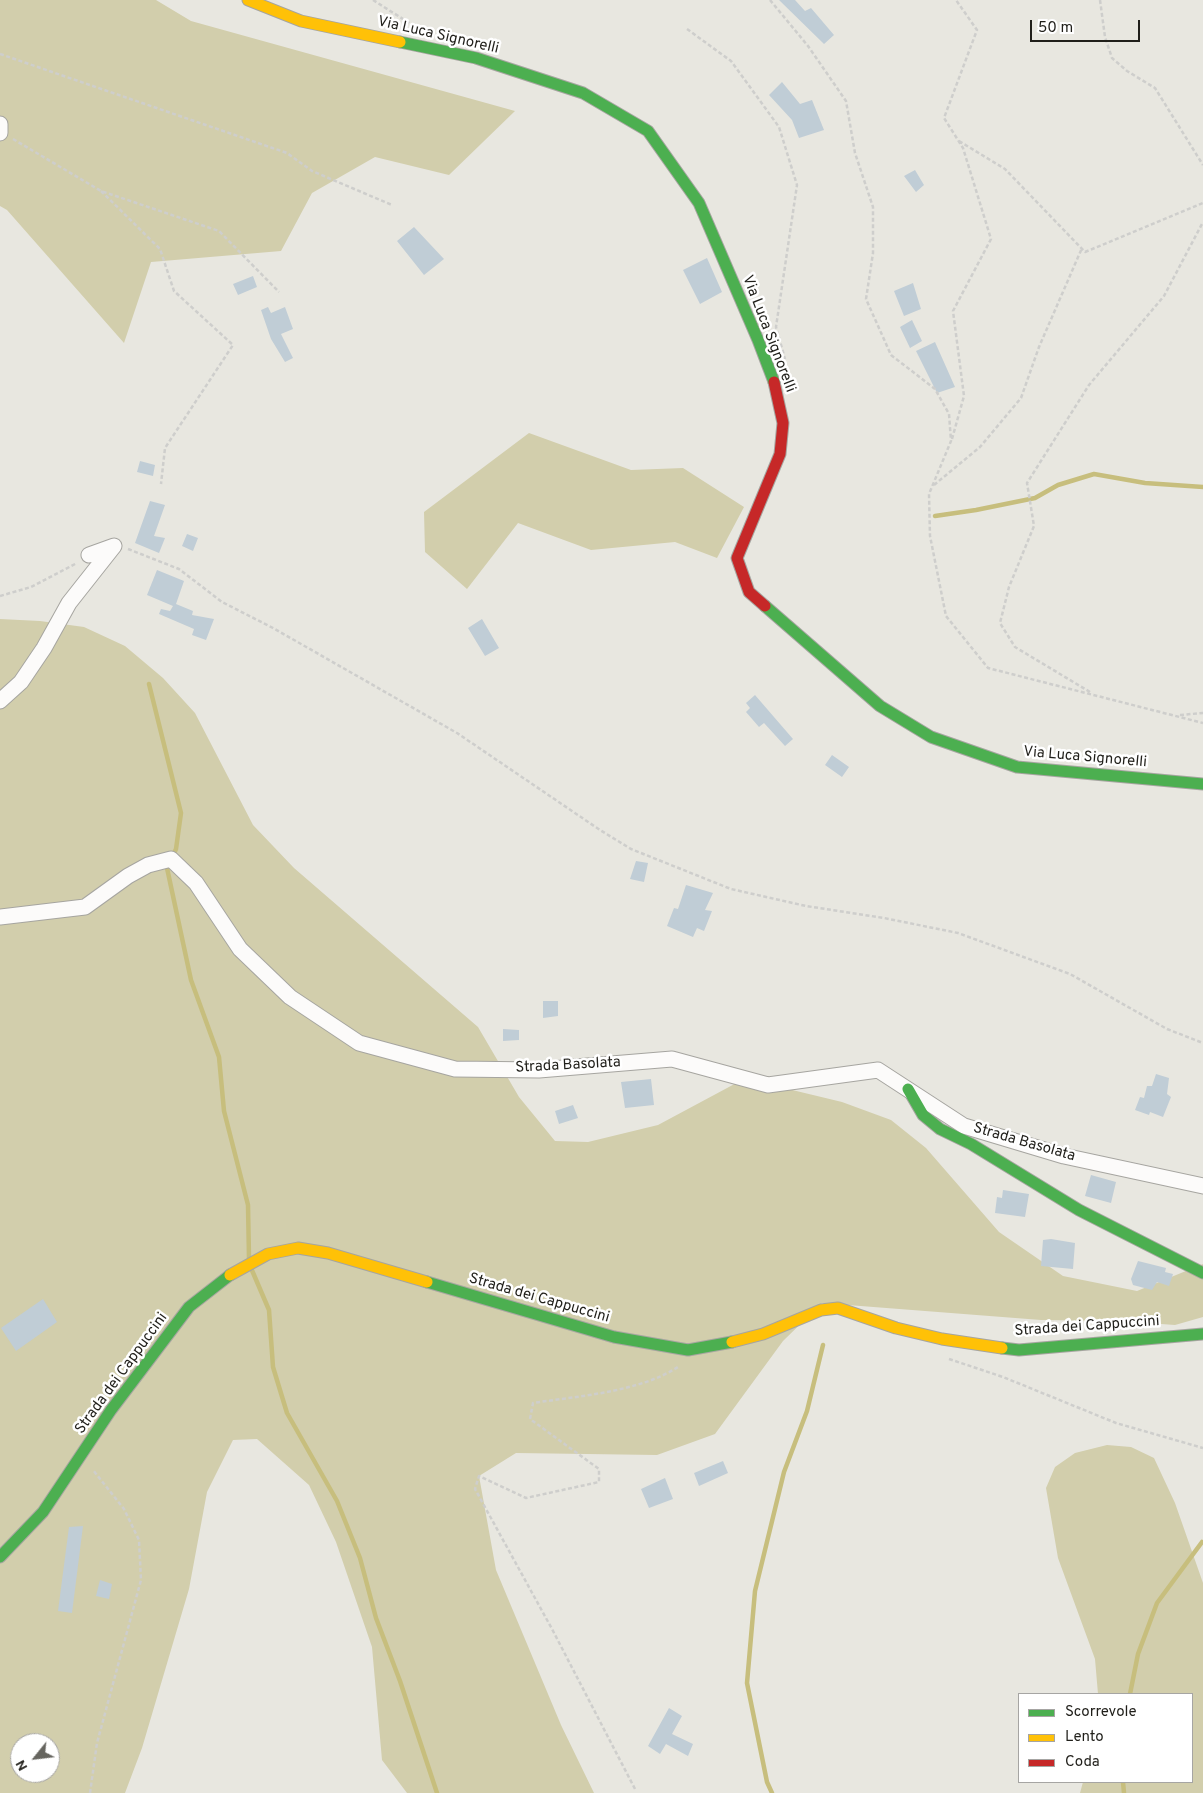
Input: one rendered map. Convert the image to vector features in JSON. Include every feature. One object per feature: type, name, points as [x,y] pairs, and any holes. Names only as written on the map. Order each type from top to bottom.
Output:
[{"type":"street","name":"Via Luca Signorelli","points":[[248,0],[301,21],[476,58],[584,93],[648,131],[699,203],[758,340],[776,389],[783,422],[780,454],[737,558],[749,592],[880,706],[931,737],[1017,767],[1203,784]]},
{"type":"street","points":[[89,555],[114,546]]},
{"type":"street","points":[[0,701],[21,682],[69,603],[114,546]]},
{"type":"street","name":"Strada Basolata","points":[[0,917],[85,906],[128,876],[148,865],[171,859],[196,883],[240,948],[290,996],[358,1043],[456,1069],[540,1070],[672,1059],[768,1085],[878,1070],[964,1126],[1064,1156],[1203,1186]]},
{"type":"street","points":[[908,1089],[923,1115],[940,1129],[971,1144],[1080,1210],[1203,1273]]},
{"type":"street","name":"Strada dei Cappuccini","points":[[0,1557],[43,1512],[111,1410],[189,1307],[236,1270],[268,1254],[298,1248],[328,1253],[614,1337],[688,1350],[707,1348],[763,1334],[821,1310],[838,1308],[896,1328],[942,1339],[1019,1350],[1203,1334]]},
{"type":"path","points":[[770,0],[808,46],[846,101],[855,153],[874,207],[873,253],[866,299],[891,355],[935,389],[949,414],[951,441]]},
{"type":"path","points":[[956,0],[977,30],[944,118],[963,148],[991,239],[953,311],[964,396],[951,441],[929,494],[930,536],[946,616],[988,668],[1203,723]]},
{"type":"path","points":[[1100,0],[1105,37],[1112,58],[1127,71],[1155,88],[1203,165]]},
{"type":"path","points":[[687,29],[731,61],[779,127],[796,185],[776,328],[786,358],[783,366]]},
{"type":"path","points":[[0,54],[287,153],[312,171],[392,205]]},
{"type":"path","points":[[0,130],[101,191],[218,231],[279,292]]},
{"type":"path","points":[[959,141],[1005,169],[1085,252],[1203,203]]},
{"type":"path","points":[[101,191],[160,249],[174,291],[233,346],[165,448],[161,484]]},
{"type":"path","points":[[1092,694],[1015,647],[1000,623],[1009,587],[1034,526],[1026,483],[1090,385],[1164,296],[1203,222]]},
{"type":"path","points":[[932,486],[980,447],[1021,398],[1039,347],[1082,248]]},
{"type":"path","points":[[114,546],[133,550],[178,569],[222,602],[273,628],[457,733],[584,820],[631,849],[731,889],[806,906],[884,918],[958,933],[1070,974],[1167,1029],[1203,1043]]},
{"type":"path","points":[[0,596],[31,587],[76,564],[89,555]]},
{"type":"path","points":[[1177,715],[1203,713]]},
{"type":"path","points":[[941,1356],[1003,1377],[1116,1423],[1203,1448]]},
{"type":"path","points":[[635,1789],[552,1629],[475,1489],[479,1476],[526,1498],[599,1482],[599,1469],[530,1419],[533,1403],[603,1392],[664,1376],[685,1362]]},
{"type":"path","points":[[81,1456],[124,1509],[139,1540],[141,1580],[97,1743],[90,1793]]},
{"type":"shaded area","points":[[0,0],[156,0],[191,21],[515,111],[449,175],[375,157],[312,193],[281,251],[151,262],[124,343],[7,210],[0,206]]},
{"type":"shaded area","points":[[529,433],[631,470],[683,468],[744,507],[717,558],[675,542],[591,550],[518,523],[467,589],[425,552],[424,512]]},
{"type":"shaded area","points":[[0,619],[40,621],[84,627],[125,646],[163,678],[195,713],[253,825],[294,868],[478,1027],[519,1097],[555,1141],[588,1142],[658,1125],[742,1080],[842,1102],[891,1120],[926,1148],[999,1232],[1063,1276],[1137,1291],[1203,1264],[1203,1317],[1175,1325],[1120,1321],[1041,1320],[822,1303],[783,1341],[715,1434],[657,1455],[516,1453],[479,1476],[496,1570],[561,1725],[594,1793],[407,1793],[382,1760],[372,1647],[336,1542],[309,1485],[257,1439],[233,1440],[207,1492],[189,1589],[142,1748],[125,1793],[0,1793]]},
{"type":"shaded area","points":[[1107,1445],[1131,1447],[1154,1458],[1175,1503],[1203,1583],[1203,1793],[1080,1793],[1083,1783],[1193,1783],[1193,1693],[1098,1693],[1095,1659],[1058,1558],[1046,1488],[1055,1467],[1075,1453]]},
{"type":"building","points":[[779,0],[795,0],[805,11],[811,8],[834,35],[824,44]]},
{"type":"building","points":[[782,82],[800,104],[812,100],[824,130],[799,138],[792,120],[769,95]]},
{"type":"building","points":[[915,170],[924,185],[916,192],[904,176]]},
{"type":"building","points":[[414,227],[444,259],[424,275],[397,241]]},
{"type":"building","points":[[707,258],[722,292],[700,304],[683,270]]},
{"type":"building","points":[[253,276],[257,287],[238,295],[233,284]]},
{"type":"building","points":[[913,283],[921,309],[904,316],[894,291]]},
{"type":"building","points":[[268,307],[271,313],[285,307],[293,329],[281,334],[293,358],[285,362],[271,339],[261,310]]},
{"type":"building","points":[[912,320],[922,341],[910,348],[900,327]]},
{"type":"building","points":[[935,342],[955,387],[937,393],[916,351]]},
{"type":"building","points":[[140,461],[155,465],[153,476],[137,472]]},
{"type":"building","points":[[150,501],[165,505],[154,536],[165,538],[159,553],[135,543]]},
{"type":"building","points":[[187,534],[198,538],[193,551],[182,546]]},
{"type":"building","points":[[157,570],[184,581],[176,604],[193,611],[192,615],[214,619],[206,640],[192,635],[194,629],[159,614],[161,609],[170,611],[173,606],[147,595]]},
{"type":"building","points":[[482,619],[499,648],[485,656],[468,628]]},
{"type":"building","points":[[755,695],[793,739],[785,746],[764,723],[759,727],[746,712],[750,708],[746,703]]},
{"type":"building","points":[[832,755],[849,767],[842,777],[825,765]]},
{"type":"building","points":[[636,861],[648,863],[644,882],[630,879]]},
{"type":"building","points":[[686,885],[713,893],[705,910],[712,911],[704,931],[697,928],[693,937],[667,926],[674,908],[678,909]]},
{"type":"building","points":[[543,1001],[558,1001],[558,1016],[543,1018]]},
{"type":"building","points":[[503,1029],[519,1030],[519,1040],[503,1041]]},
{"type":"building","points":[[1156,1074],[1169,1078],[1167,1094],[1171,1097],[1163,1117],[1150,1112],[1149,1115],[1135,1110],[1140,1097],[1144,1098],[1147,1086],[1152,1086]]},
{"type":"building","points":[[651,1079],[654,1105],[625,1108],[621,1082]]},
{"type":"building","points":[[573,1105],[578,1118],[559,1124],[555,1111]]},
{"type":"building","points":[[1091,1175],[1116,1182],[1111,1203],[1085,1196]]},
{"type":"building","points":[[1003,1190],[1029,1194],[1025,1217],[995,1213],[997,1197],[1002,1198]]},
{"type":"building","points":[[1051,1239],[1075,1243],[1073,1269],[1041,1266],[1043,1240]]},
{"type":"building","points":[[1138,1261],[1166,1268],[1165,1272],[1173,1274],[1169,1286],[1157,1282],[1152,1290],[1133,1285],[1131,1279]]},
{"type":"building","points":[[43,1299],[57,1322],[16,1351],[1,1328]]},
{"type":"building","points":[[723,1461],[728,1473],[699,1486],[694,1473]]},
{"type":"building","points":[[665,1478],[673,1499],[649,1508],[641,1489]]},
{"type":"building","points":[[83,1526],[72,1613],[58,1611],[69,1527]]},
{"type":"building","points":[[100,1580],[112,1584],[109,1599],[96,1596]]},
{"type":"building","points":[[669,1708],[682,1716],[672,1734],[693,1744],[688,1756],[666,1744],[660,1754],[648,1746]]},
{"type":"waterway","points":[[935,516],[1035,498],[1058,485],[1094,474],[1145,483],[1203,487]]},
{"type":"waterway","points":[[149,684],[181,813],[176,849],[167,868],[191,980],[219,1057],[224,1111],[248,1205],[249,1258]]},
{"type":"waterway","points":[[251,1268],[269,1310],[273,1367],[287,1413],[337,1501],[360,1558],[376,1618],[400,1681],[437,1793]]},
{"type":"waterway","points":[[772,1793],[767,1782],[747,1683],[755,1591],[784,1472],[807,1411],[823,1345]]},
{"type":"waterway","points":[[1130,1693],[1138,1654],[1157,1603],[1202,1542]]},
{"type":"waterway","points":[[1123,1783],[1124,1793]]},
{"type":"traffic: fast","points":[[400,42],[476,58],[583,93],[648,131],[699,203],[774,382]]},
{"type":"traffic: fast","points":[[765,606],[880,706],[931,737],[1017,767],[1203,784]]},
{"type":"traffic: fast","points":[[908,1089],[923,1115],[940,1129],[971,1144],[1079,1210],[1203,1273]]},
{"type":"traffic: fast","points":[[0,1557],[43,1512],[111,1410],[189,1307],[230,1275]]},
{"type":"traffic: fast","points":[[427,1282],[614,1337],[688,1350],[732,1342]]},
{"type":"traffic: fast","points":[[1002,1348],[1019,1350],[1203,1334]]},
{"type":"traffic: slow","points":[[248,0],[301,21],[400,42]]},
{"type":"traffic: slow","points":[[230,1275],[268,1254],[298,1248],[328,1253],[427,1282]]},
{"type":"traffic: slow","points":[[732,1342],[763,1334],[821,1310],[838,1308],[896,1328],[942,1339],[1002,1348]]},
{"type":"traffic: jam","points":[[765,606],[749,592],[737,558],[780,454],[783,423],[774,382]]}]
